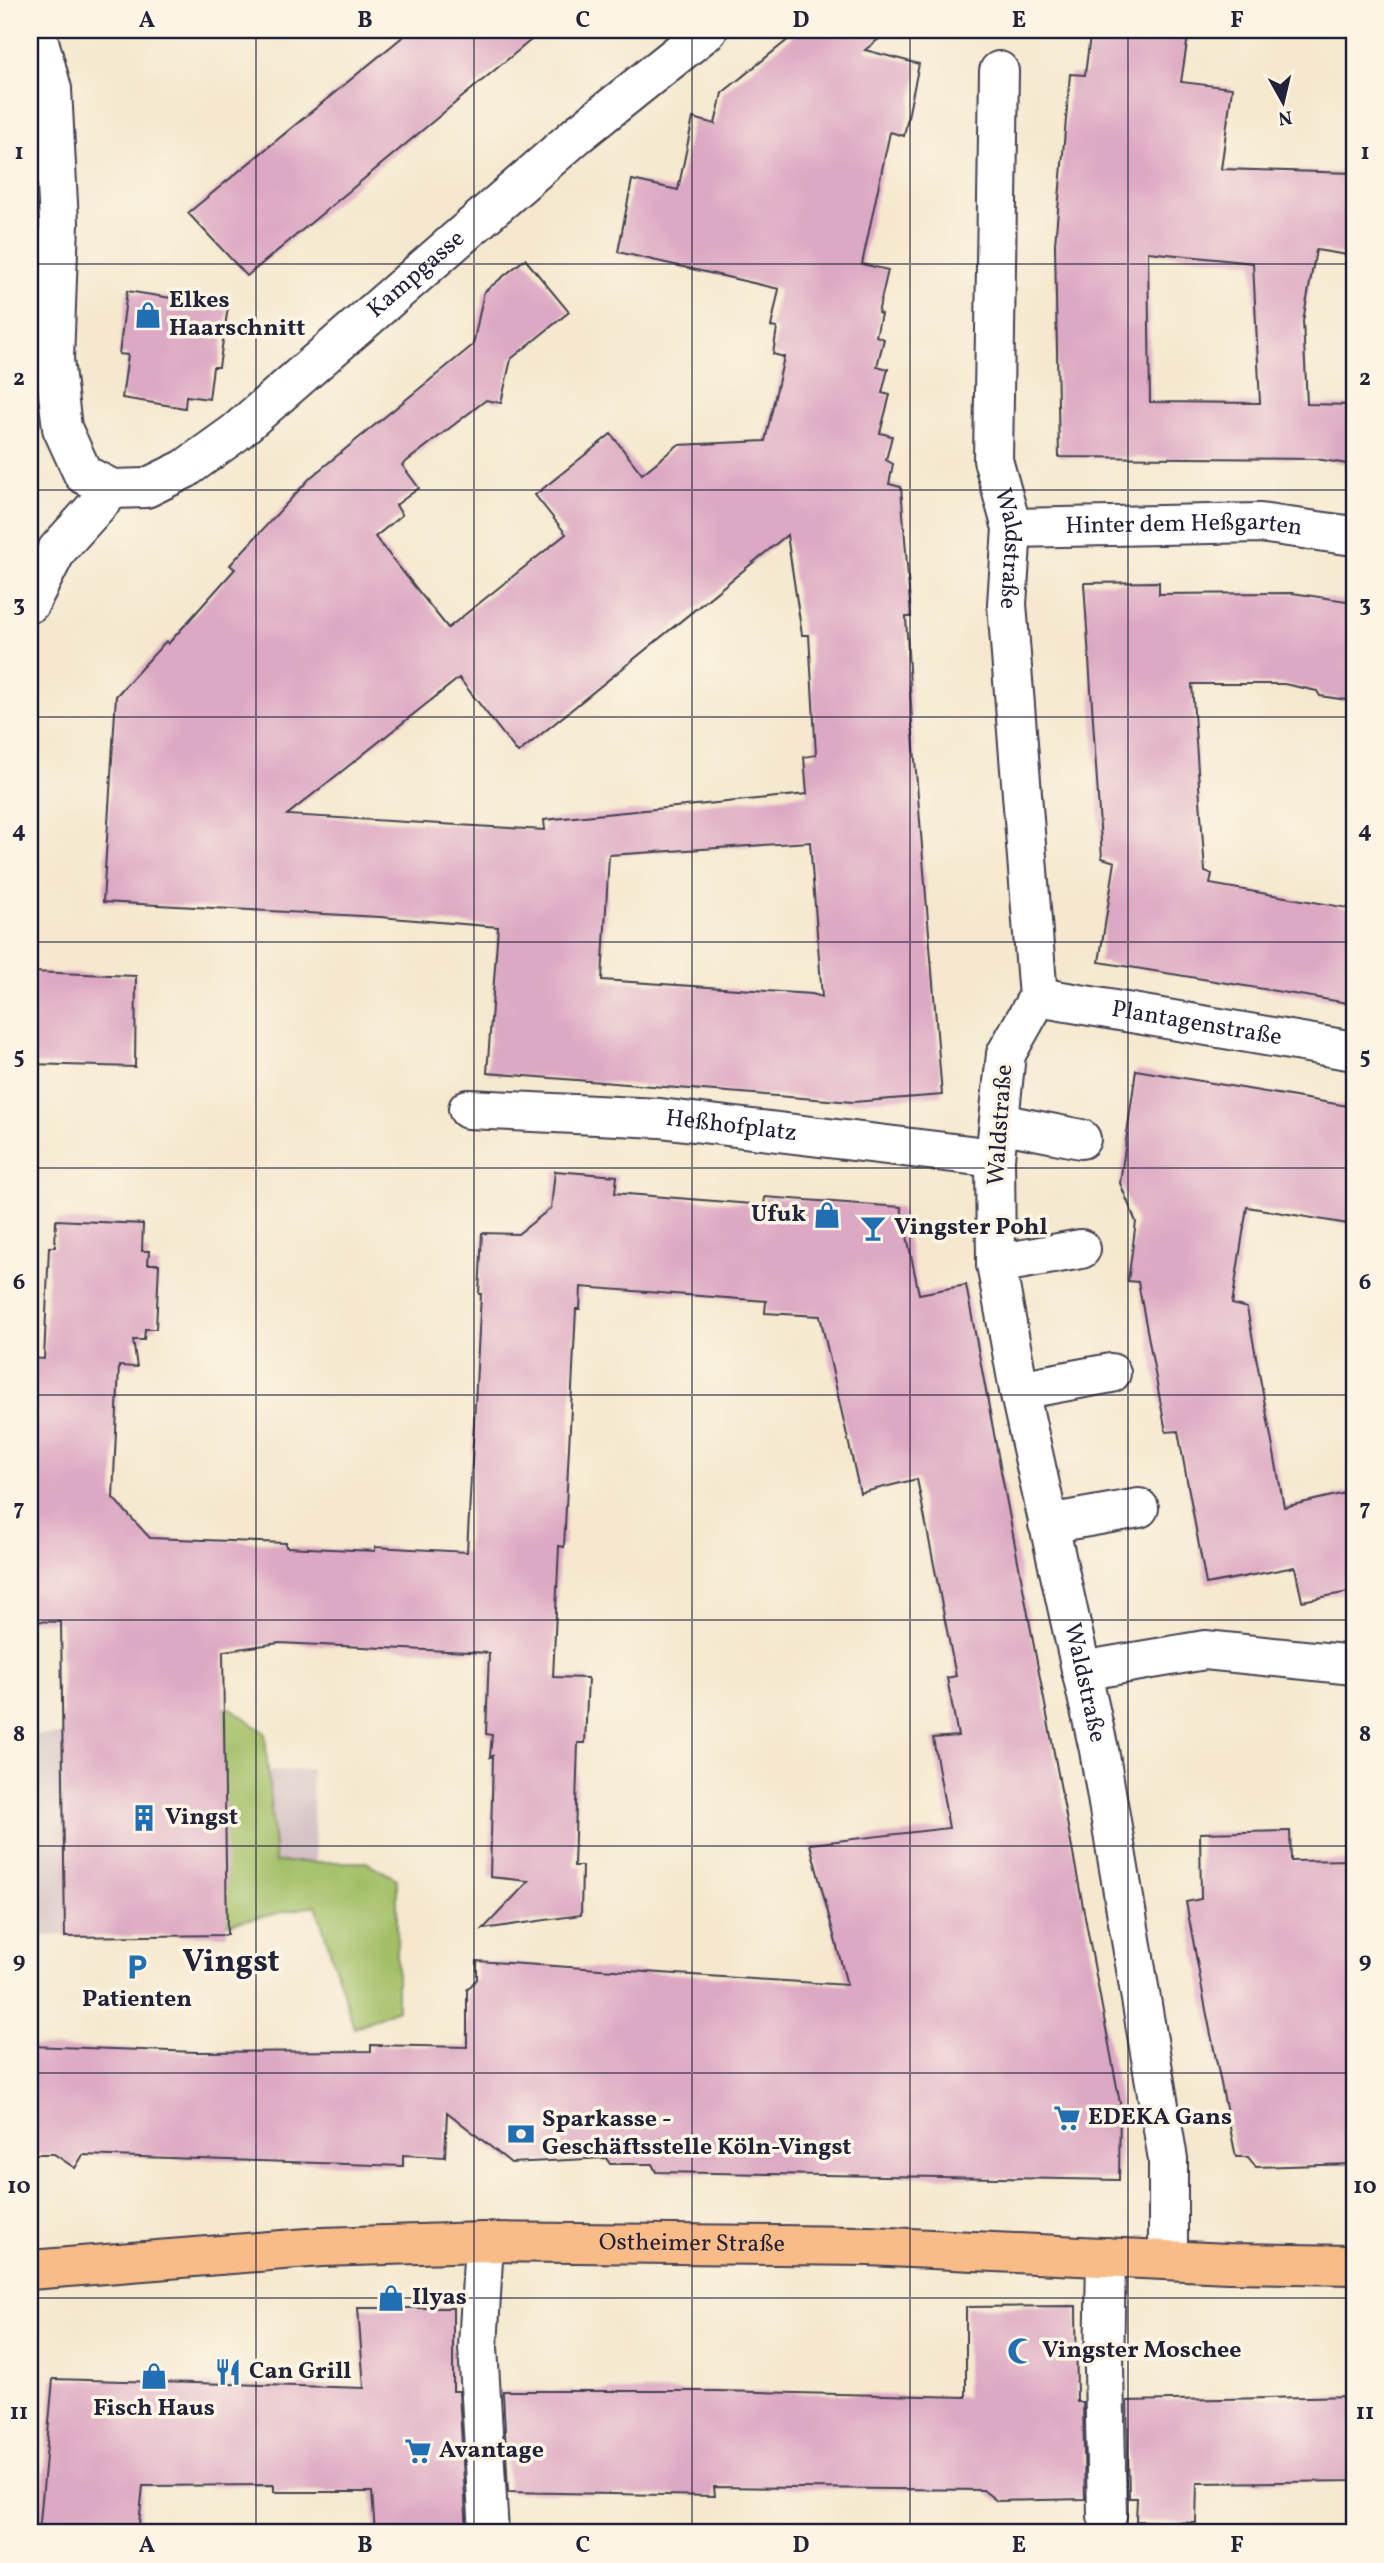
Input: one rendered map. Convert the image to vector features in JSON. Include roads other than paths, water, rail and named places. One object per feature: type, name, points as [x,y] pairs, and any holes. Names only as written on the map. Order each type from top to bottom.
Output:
[{"type":"main road","name":"Ostheimer Straße","points":[[30,2270],[321,2247],[484,2242],[867,2246],[1228,2263],[1354,2264]]},
{"type":"street","points":[[30,603],[57,550],[112,489],[83,474],[62,428],[54,360],[59,223],[52,89],[36,30]]},
{"type":"street","name":"Kampgasse","points":[[112,489],[146,488],[185,469],[235,433],[577,135],[708,30]]},
{"type":"street","name":"Waldstraße","points":[[999,71],[992,460],[1012,528],[1007,604],[1038,997],[1006,1054],[997,1141],[996,1264],[1019,1390],[1099,1750],[1168,2159],[1168,2259]]},
{"type":"street","name":"Hinter dem Heßgarten","points":[[1012,528],[1260,523],[1354,536]]},
{"type":"street","name":"Plantagenstraße","points":[[1038,997],[1354,1051]]},
{"type":"street","name":"Heßhofplatz","points":[[468,1109],[660,1118],[997,1141],[1081,1139]]},
{"type":"street","points":[[996,1264],[1081,1249]]},
{"type":"street","points":[[1019,1390],[1111,1373]]},
{"type":"street","points":[[1048,1524],[1139,1508]]},
{"type":"street","points":[[1081,1671],[1205,1650],[1354,1665]]},
{"type":"street","points":[[484,2242],[478,2347],[489,2533]]},
{"type":"street","points":[[1106,2257],[1104,2369],[1107,2516]]},
{"type":"place","name":"Elkes Haarschnitt","points":[[148,315]]},
{"type":"place","name":"Ufuk","points":[[827,1215]]},
{"type":"place","name":"Vingster Pohl","points":[[873,1228]]},
{"type":"place","name":"Vingst","points":[[144,1818]]},
{"type":"place","name":"Patienten","points":[[137,1967]]},
{"type":"place","name":"EDEKA Gans","points":[[1067,2118]]},
{"type":"place","name":"Sparkasse - Geschäftsstelle Köln-Vingst","points":[[521,2134]]},
{"type":"place","name":"Ilyas","points":[[391,2298]]},
{"type":"place","name":"Vingster Moschee","points":[[1021,2351]]},
{"type":"place","name":"Can Grill","points":[[228,2372]]},
{"type":"place","name":"Fisch Haus","points":[[154,2376]]},
{"type":"place","name":"Avantage","points":[[418,2451]]},
{"type":"district","name":"Vingst","points":[[231,1963]]}]
